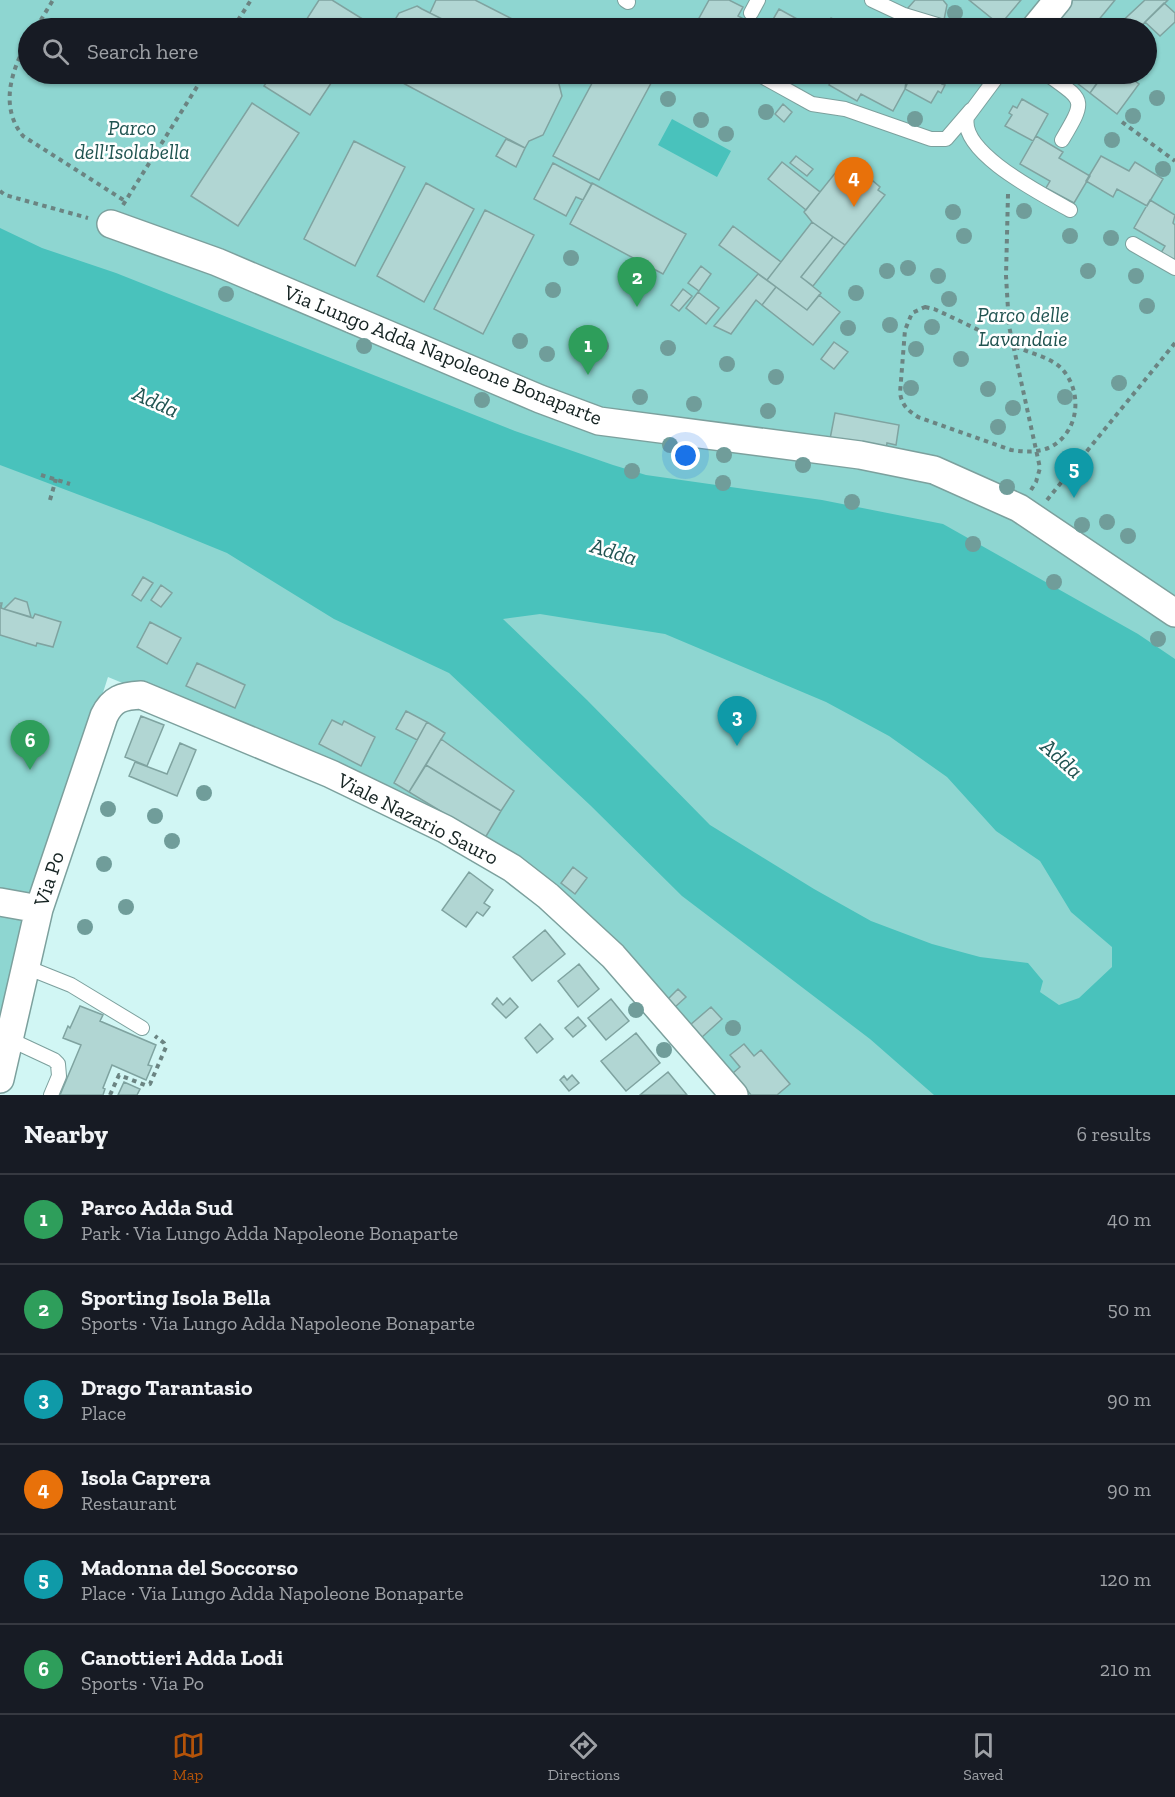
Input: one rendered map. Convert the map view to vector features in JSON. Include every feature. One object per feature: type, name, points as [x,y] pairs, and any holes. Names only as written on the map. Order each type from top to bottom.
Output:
[{"type":"street","points":[[1043,18],[1058,0]]},
{"type":"street","name":"Via Lungo Adda Napoleone Bonaparte","points":[[111,224],[217,262],[540,399],[599,421],[860,455],[934,470],[1026,513],[1175,613]]},
{"type":"street","name":"Viale Nazario Sauro","points":[[129,696],[141,695],[151,698],[331,774],[445,829],[512,868],[548,896],[613,956],[734,1095]]},
{"type":"street","name":"Via Po","points":[[0,1078],[39,909],[88,762],[108,708],[120,697],[129,696]]},
{"type":"street","points":[[0,902],[39,909]]},
{"type":"lane","points":[[872,0],[902,18]]},
{"type":"lane","points":[[776,84],[812,104],[844,109],[931,140],[946,139],[991,84]]},
{"type":"lane","points":[[1061,84],[1073,93],[1078,100],[1079,109],[1062,140]]},
{"type":"lane","points":[[971,110],[965,124],[967,131],[972,140],[995,164],[1020,182],[1070,210]]},
{"type":"lane","points":[[1133,244],[1175,268]]},
{"type":"lane","points":[[26,967],[81,990],[142,1028]]},
{"type":"lane","points":[[9,1039],[58,1064],[59,1076],[51,1095]]},
{"type":"path","points":[[42,18],[53,0]]},
{"type":"path","points":[[239,18],[250,0]]},
{"type":"path","points":[[18,58],[5,87],[4,99],[9,122],[23,136],[125,201]]},
{"type":"path","points":[[0,191],[6,195],[111,224],[199,84]]},
{"type":"path","points":[[1122,122],[1175,161]]},
{"type":"path","points":[[1008,193],[1006,276],[1008,311],[1013,346],[1040,468],[1026,513]]},
{"type":"path","points":[[925,307],[934,309],[1059,366],[1068,376],[1073,388],[1074,415],[1065,436],[1038,452],[1011,450],[918,417],[908,410],[900,393],[905,330],[912,313],[925,307]]},
{"type":"path","points":[[1026,513],[1175,343]]},
{"type":"path","points":[[41,475],[70,484]]},
{"type":"path","points":[[50,500],[56,479]]},
{"type":"path","points":[[110,1095],[119,1075],[145,1085],[150,1084],[152,1080],[166,1047],[164,1043],[142,1028]]},
{"type":"green space","points":[[0,0],[1175,0],[1175,1095],[740,1095],[551,893],[334,770],[108,677],[34,908],[0,1053]]},
{"type":"water","points":[[672,119],[731,151],[717,177],[658,145]]},
{"type":"water","name":"Adda","points":[[0,228],[42,248],[116,273],[515,431],[613,465],[646,475],[822,500],[943,524],[1138,634],[1175,659],[1175,1095],[934,1095],[870,1039],[682,896],[590,805],[449,673],[334,619],[227,553],[0,465]],"holes":[[[540,614],[665,634],[826,702],[889,736],[947,777],[996,831],[1040,861],[1071,912],[1112,947],[1112,967],[1079,998],[1059,1005],[1040,992],[1043,981],[1028,963],[980,957],[932,944],[871,921],[814,889],[710,825],[587,700],[503,619]]]},
{"type":"building","points":[[319,0],[332,0],[361,18],[307,18]]},
{"type":"building","points":[[436,0],[475,0],[510,18],[440,18],[430,13]]},
{"type":"building","points":[[709,0],[729,0],[743,7],[738,16],[742,18],[699,18]]},
{"type":"building","points":[[915,0],[943,0],[947,5],[944,18],[907,9]]},
{"type":"building","points":[[969,0],[1021,0],[1006,18],[991,18]]},
{"type":"building","points":[[1069,0],[1115,0],[1100,18],[1054,18]]},
{"type":"building","points":[[1145,0],[1168,0],[1149,18],[1126,18]]},
{"type":"building","points":[[1164,3],[1175,13],[1175,22],[1160,36],[1157,33],[1157,18],[1149,18]]},
{"type":"building","points":[[417,6],[440,18],[396,18],[399,13]]},
{"type":"building","points":[[779,9],[795,18],[774,18]]},
{"type":"building","points":[[265,84],[330,84],[310,115],[264,86]]},
{"type":"building","points":[[405,84],[559,84],[562,96],[543,135],[529,141],[525,148]]},
{"type":"building","points":[[592,84],[651,84],[599,180],[553,156]]},
{"type":"building","points":[[906,84],[893,111],[861,94],[857,101],[829,85]]},
{"type":"building","points":[[907,84],[945,85],[941,93],[938,91],[931,103],[905,89]]},
{"type":"building","points":[[1078,84],[1096,84],[1090,93]]},
{"type":"building","points":[[1097,84],[1139,84],[1117,114],[1090,93]]},
{"type":"building","points":[[1022,99],[1048,114],[1033,141],[1005,126],[1012,115],[1009,113],[1013,106],[1017,108]]},
{"type":"building","points":[[252,103],[299,133],[238,226],[191,196]]},
{"type":"building","points":[[783,104],[792,112],[784,122],[775,114]]},
{"type":"building","points":[[1036,136],[1063,152],[1059,158],[1090,176],[1074,203],[1046,188],[1050,181],[1020,164]]},
{"type":"building","points":[[506,139],[525,148],[516,167],[496,156]]},
{"type":"building","points":[[354,141],[405,167],[355,266],[304,239]]},
{"type":"building","points":[[796,156],[813,169],[807,176],[790,163]]},
{"type":"building","points":[[1101,156],[1129,171],[1135,162],[1163,179],[1147,206],[1117,189],[1113,197],[1086,181]]},
{"type":"building","points":[[782,162],[820,192],[806,210],[768,179]]},
{"type":"building","points":[[844,162],[851,168],[854,165],[880,187],[878,190],[885,195],[845,245],[812,222],[804,212]]},
{"type":"building","points":[[553,163],[592,184],[583,200],[576,197],[566,216],[534,199]]},
{"type":"building","points":[[426,183],[474,209],[424,302],[377,276]]},
{"type":"building","points":[[592,183],[686,234],[663,274],[570,224]]},
{"type":"building","points":[[1150,200],[1175,215],[1173,223],[1175,225],[1175,261],[1161,253],[1165,246],[1134,228]]},
{"type":"building","points":[[485,210],[534,235],[483,334],[434,309]]},
{"type":"building","points":[[812,222],[833,237],[801,277],[821,293],[807,310],[767,280]]},
{"type":"building","points":[[733,226],[781,262],[767,280],[719,245]]},
{"type":"building","points":[[833,237],[845,245],[813,286],[801,277]]},
{"type":"building","points":[[701,266],[711,274],[699,291],[688,283]]},
{"type":"building","points":[[758,274],[776,287],[762,305],[756,300],[731,334],[714,326]]},
{"type":"building","points":[[776,287],[807,310],[819,295],[840,312],[813,345],[762,305]]},
{"type":"building","points":[[683,289],[692,296],[679,311],[671,305]]},
{"type":"building","points":[[698,292],[719,308],[706,324],[686,308]]},
{"type":"building","points":[[834,342],[848,352],[834,369],[821,359]]},
{"type":"building","points":[[835,413],[899,425],[896,445],[887,443],[886,450],[830,439]]},
{"type":"building","points":[[143,577],[153,583],[141,601],[132,595]]},
{"type":"building","points":[[161,585],[172,593],[161,607],[151,600]]},
{"type":"building","points":[[15,598],[27,602],[31,617],[4,609]]},
{"type":"building","points":[[0,603],[2,603],[1,608],[4,609],[33,618],[35,614],[61,622],[53,647],[37,643],[36,646],[0,635]]},
{"type":"building","points":[[150,622],[181,638],[167,664],[137,647]]},
{"type":"building","points":[[197,663],[245,685],[235,708],[186,686]]},
{"type":"building","points":[[406,711],[427,722],[417,740],[396,729]]},
{"type":"building","points":[[141,716],[164,725],[147,766],[125,757]]},
{"type":"building","points":[[332,720],[342,725],[344,721],[375,737],[361,766],[319,744]]},
{"type":"building","points":[[427,722],[445,733],[409,792],[394,783]]},
{"type":"building","points":[[441,739],[514,791],[501,811],[426,765]]},
{"type":"building","points":[[180,743],[196,750],[177,796],[129,776],[135,762],[167,774]]},
{"type":"building","points":[[426,765],[501,811],[485,838],[409,792]]},
{"type":"building","points":[[573,867],[587,878],[575,894],[561,883]]},
{"type":"building","points":[[469,872],[493,890],[484,903],[490,907],[483,916],[477,912],[466,927],[442,910]]},
{"type":"building","points":[[545,930],[565,954],[532,981],[513,957]]},
{"type":"building","points":[[579,964],[599,989],[578,1007],[558,981]]},
{"type":"building","points":[[678,989],[686,997],[674,1008],[667,1000]]},
{"type":"building","points":[[497,998],[503,1005],[510,998],[518,1007],[506,1018],[492,1004]]},
{"type":"building","points":[[611,999],[629,1021],[606,1040],[588,1018]]},
{"type":"building","points":[[80,1006],[103,1015],[100,1021],[156,1045],[148,1065],[152,1066],[146,1080],[112,1065],[103,1088],[105,1089],[103,1095],[60,1095],[81,1045],[63,1038]]},
{"type":"building","points":[[711,1007],[722,1019],[701,1038],[690,1025]]},
{"type":"building","points":[[578,1017],[586,1026],[573,1037],[565,1028]]},
{"type":"building","points":[[540,1024],[553,1039],[537,1053],[525,1038]]},
{"type":"building","points":[[636,1033],[660,1063],[626,1091],[601,1061]]},
{"type":"building","points":[[744,1044],[754,1056],[761,1050],[790,1084],[777,1095],[751,1095],[733,1073],[740,1067],[730,1055]]},
{"type":"building","points":[[668,1072],[687,1095],[640,1095]]},
{"type":"building","points":[[572,1075],[579,1083],[569,1091],[560,1080],[564,1076],[567,1080]]},
{"type":"building","points":[[124,1082],[140,1089],[137,1095],[118,1095]]},
{"type":"place","name":"Isola Caprera","points":[[854,207]]},
{"type":"place","name":"Sporting Isola Bella","points":[[637,307]]},
{"type":"place","name":"Parco Adda Sud","points":[[588,375]]},
{"type":"place","name":"Madonna del Soccorso","points":[[1074,498]]},
{"type":"place","name":"Drago Tarantasio","points":[[737,746]]},
{"type":"place","name":"Canottieri Adda Lodi","points":[[30,770]]},
{"type":"park label","name":"Parco dell'Isolabella","points":[[132,140]]},
{"type":"park label","name":"Parco delle Lavandaie","points":[[1023,327]]}]
